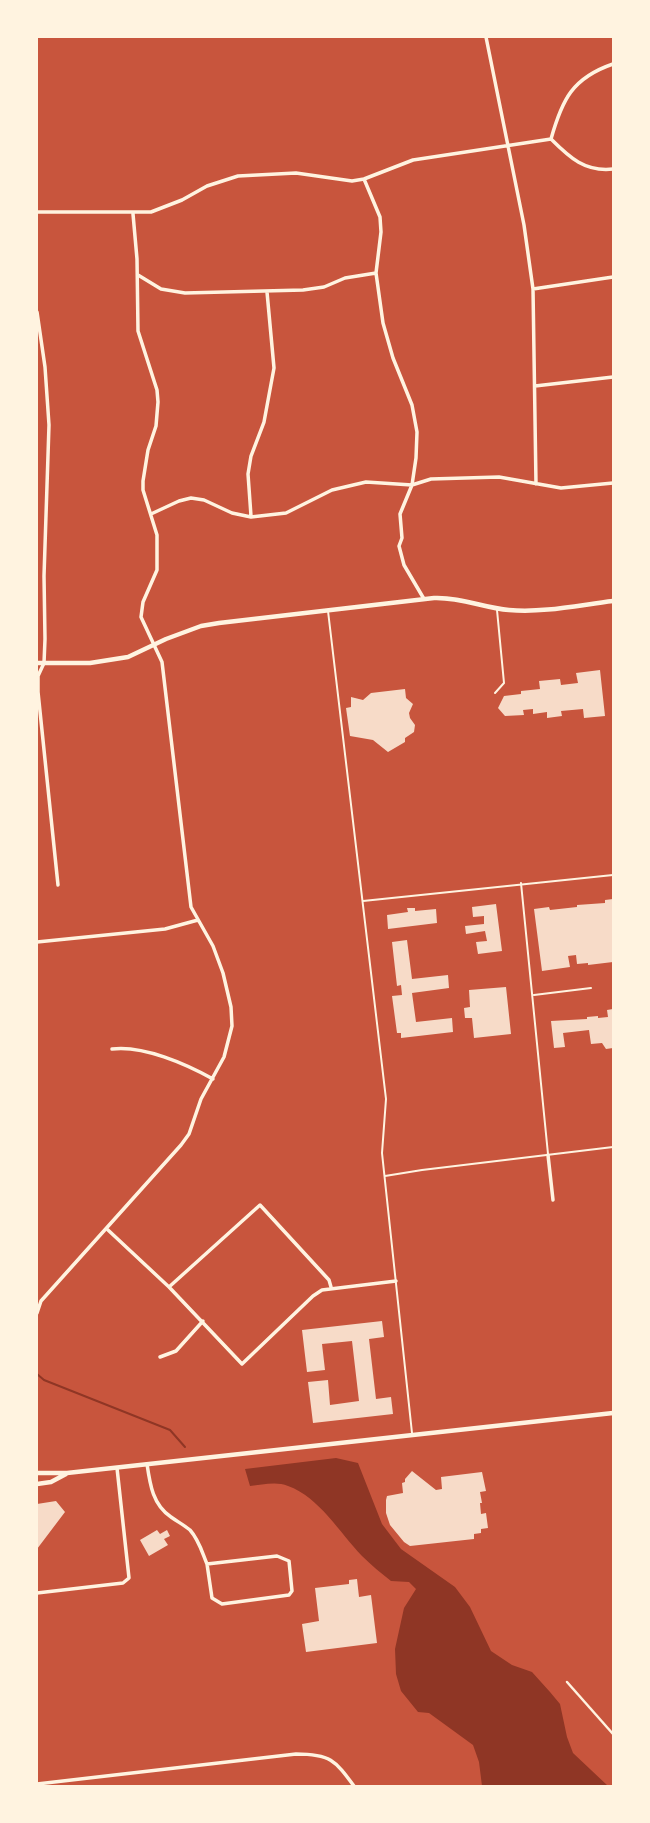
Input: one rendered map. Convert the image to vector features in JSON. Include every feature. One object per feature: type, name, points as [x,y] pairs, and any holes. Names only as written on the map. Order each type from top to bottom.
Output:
[{"type":"main road","points":[[37,663],[90,663],[128,657],[208,624],[424,599],[459,598],[496,608],[534,610],[613,601]]},
{"type":"main road","points":[[37,1473],[117,1468],[613,1413]]},
{"type":"main road","points":[[37,1484],[51,1482],[67,1473]]},
{"type":"street","points":[[486,37],[524,225],[533,289],[536,484]]},
{"type":"street","points":[[551,139],[563,102],[572,90],[583,78],[613,64]]},
{"type":"street","points":[[37,212],[133,214],[158,210],[207,186],[238,177],[281,173],[306,174],[341,181],[364,179],[412,160],[551,139],[585,167],[600,171],[613,169]]},
{"type":"street","points":[[364,179],[380,217],[376,273],[383,323],[393,358],[412,405],[417,432],[412,485],[402,506],[402,538],[399,546],[404,565],[424,599]]},
{"type":"street","points":[[37,1312],[41,1301],[108,1230],[181,1145],[189,1133],[201,1099],[224,1057],[231,1034],[231,1007],[223,973],[213,946],[191,907],[162,662],[140,611],[158,570],[158,542],[143,490],[143,481],[148,450],[156,426],[158,402],[138,331],[138,275],[133,214]]},
{"type":"street","points":[[138,275],[171,292],[267,292],[324,287],[345,278],[376,273]]},
{"type":"street","points":[[533,289],[613,277]]},
{"type":"street","points":[[251,517],[248,474],[251,456],[264,422],[274,376],[267,292]]},
{"type":"street","points":[[37,312],[45,367],[49,425],[44,663],[38,676],[37,692],[58,885]]},
{"type":"street","points":[[535,386],[613,377]]},
{"type":"street","points":[[151,514],[191,498],[251,517],[286,513],[332,490],[366,482],[412,485],[431,479],[499,477],[561,488],[613,484]]},
{"type":"street","points":[[37,942],[165,929],[198,920]]},
{"type":"street","points":[[112,1049],[125,1047],[176,1061],[213,1079]]},
{"type":"street","points":[[548,1155],[553,1200]]},
{"type":"street","points":[[169,1287],[260,1205],[329,1280],[331,1287]]},
{"type":"street","points":[[108,1230],[169,1287],[242,1364],[313,1296],[331,1287],[396,1281]]},
{"type":"street","points":[[160,1357],[176,1351],[203,1321]]},
{"type":"street","points":[[147,1464],[150,1487],[158,1504],[189,1530],[199,1543],[207,1564],[214,1601],[222,1604],[286,1597],[292,1591],[289,1561],[280,1556],[207,1564]]},
{"type":"street","points":[[37,1592],[123,1583],[129,1578],[117,1468]]},
{"type":"street","points":[[567,1682],[613,1734]]},
{"type":"street","points":[[37,1784],[296,1754],[330,1758],[344,1770],[354,1786]]},
{"type":"lane","points":[[495,693],[504,683],[496,608]]},
{"type":"lane","points":[[328,610],[386,1099],[381,1144],[412,1434]]},
{"type":"lane","points":[[362,901],[613,875]]},
{"type":"lane","points":[[521,883],[548,1155]]},
{"type":"lane","points":[[533,995],[592,988]]},
{"type":"lane","points":[[384,1177],[613,1147]]},
{"type":"shaded area","points":[[336,1458],[358,1463],[382,1524],[401,1549],[455,1587],[470,1607],[491,1651],[512,1665],[532,1672],[560,1704],[573,1753],[608,1786],[482,1786],[479,1762],[473,1745],[429,1713],[418,1712],[401,1691],[396,1674],[395,1649],[404,1608],[416,1589],[409,1582],[391,1581],[376,1569],[310,1498],[283,1485],[250,1486],[245,1469]]},
{"type":"building","points":[[600,670],[605,716],[584,718],[583,709],[561,711],[562,716],[547,718],[547,712],[533,714],[533,709],[523,710],[524,715],[505,716],[498,708],[504,696],[540,689],[539,681],[560,679],[561,685],[578,683],[576,673]]},
{"type":"building","points":[[405,689],[406,698],[413,704],[409,713],[415,725],[414,732],[405,738],[405,742],[388,752],[373,740],[350,736],[346,708],[351,707],[351,697],[363,700],[371,693]]},
{"type":"building","points":[[613,899],[613,962],[577,964],[576,955],[568,956],[570,967],[542,971],[534,909],[577,907],[605,903],[605,900]]},
{"type":"building","points":[[496,904],[502,951],[478,954],[476,942],[487,941],[485,931],[466,934],[465,926],[484,924],[484,916],[473,917],[472,907]]},
{"type":"building","points":[[407,908],[415,908],[415,911],[436,909],[437,923],[388,929],[387,915],[408,912]]},
{"type":"building","points":[[407,940],[412,979],[448,975],[449,988],[412,993],[416,1022],[452,1018],[453,1032],[401,1038],[401,1033],[397,1033],[392,996],[402,995],[401,985],[397,986],[392,942]]},
{"type":"building","points":[[506,987],[511,1034],[474,1038],[472,1018],[465,1018],[464,1008],[470,1007],[469,990]]},
{"type":"building","points":[[613,1009],[613,1048],[606,1049],[602,1043],[591,1044],[589,1030],[563,1033],[565,1047],[554,1048],[551,1021],[608,1017],[607,1010]]},
{"type":"building","points":[[382,1321],[384,1337],[369,1339],[376,1399],[391,1397],[393,1414],[313,1423],[308,1382],[328,1380],[330,1405],[359,1401],[352,1341],[322,1344],[325,1370],[307,1372],[302,1330]]},
{"type":"building","points":[[412,1471],[436,1490],[442,1489],[441,1477],[482,1472],[486,1491],[480,1492],[481,1514],[486,1513],[488,1528],[474,1534],[474,1539],[410,1546],[404,1542],[390,1525],[386,1500],[387,1496],[403,1493],[402,1483]]},
{"type":"building","points":[[56,1501],[65,1512],[37,1549],[37,1504]]},
{"type":"building","points":[[157,1530],[160,1534],[167,1530],[170,1536],[164,1539],[168,1545],[149,1556],[140,1540]]},
{"type":"building","points":[[357,1579],[359,1597],[371,1595],[377,1643],[306,1652],[302,1624],[319,1621],[315,1588],[349,1584],[349,1580]]},
{"type":"waterway","points":[[37,1374],[44,1380],[170,1430],[185,1447]]}]
